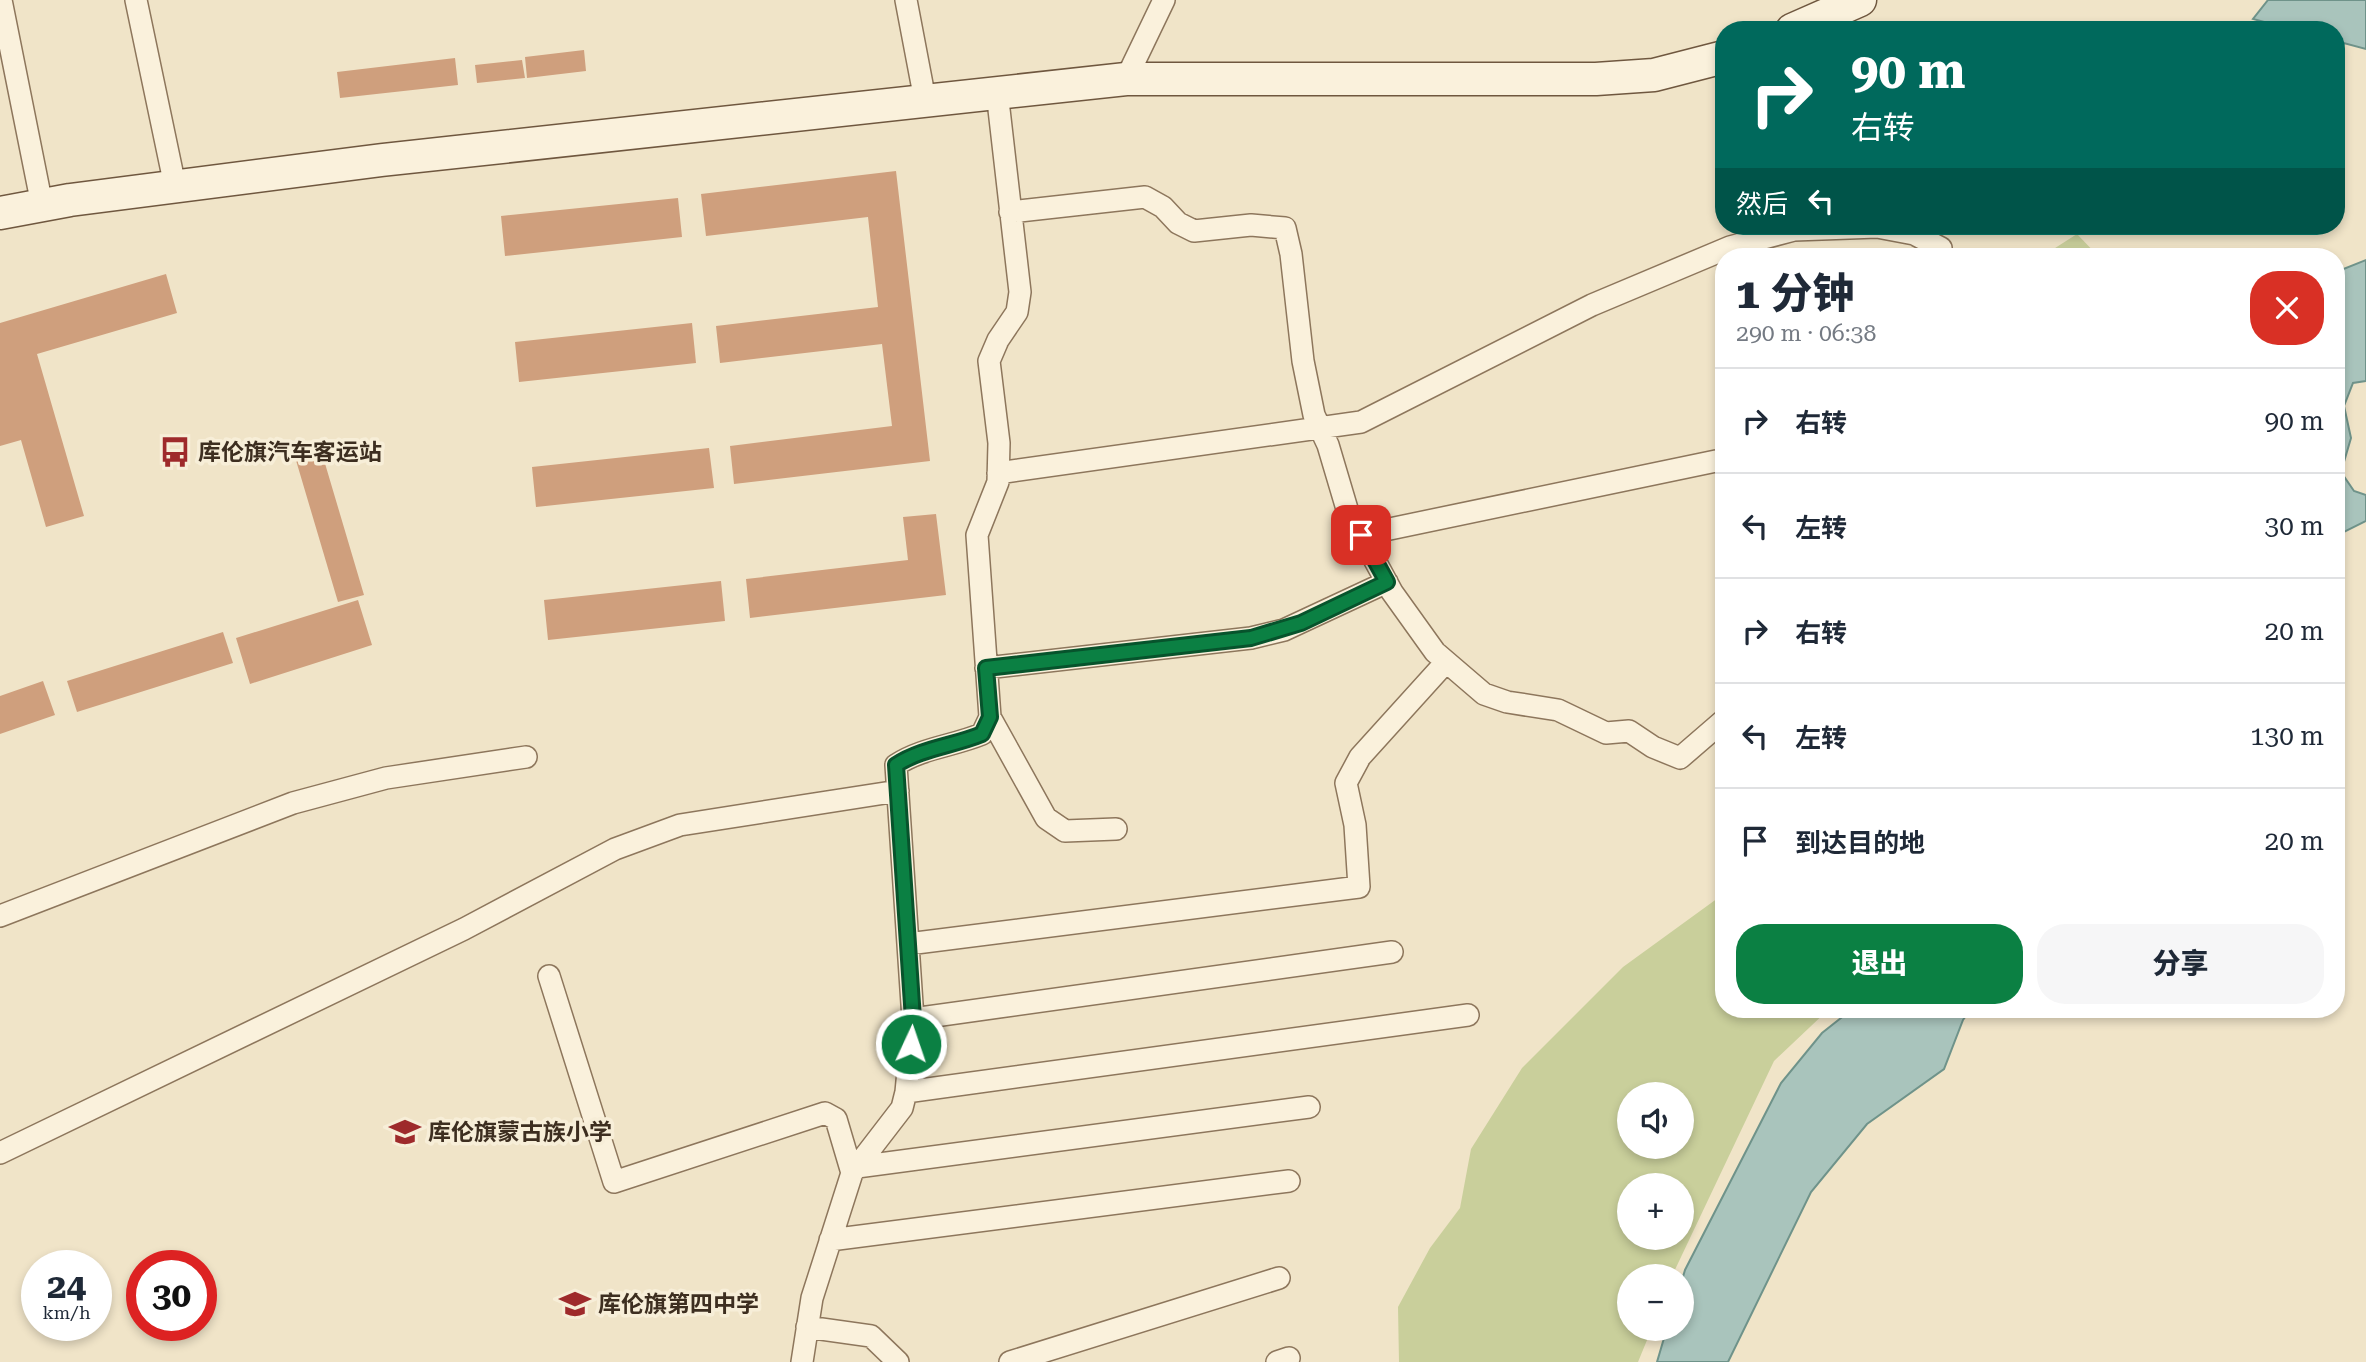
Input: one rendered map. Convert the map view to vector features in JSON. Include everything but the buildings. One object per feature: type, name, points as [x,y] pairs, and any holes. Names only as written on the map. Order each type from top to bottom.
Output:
[{"type":"street","points":[[1,0],[42,205]]},
{"type":"street","points":[[136,0],[175,186]]},
{"type":"street","points":[[906,0],[925,100]]},
{"type":"street","points":[[1126,79],[1164,0]]},
{"type":"street","points":[[1812,21],[1860,0]]},
{"type":"street","points":[[0,212],[175,186],[382,160],[1126,79],[1597,79],[1654,75],[1715,59]]},
{"type":"street","points":[[997,92],[1020,292],[1017,312],[998,340],[989,361],[999,443],[998,482],[977,535],[990,717],[1046,818],[1065,831],[1116,829]]},
{"type":"street","points":[[1010,212],[1145,197],[1163,207],[1178,223],[1194,231],[1251,225],[1285,228],[1291,254],[1303,361],[1314,415],[1347,509],[1387,582],[1435,652],[1484,694],[1507,702],[1558,710],[1606,733],[1629,732],[1653,747],[1680,758],[1715,728]]},
{"type":"street","points":[[1728,248],[1775,235]]},
{"type":"street","points":[[1916,235],[1941,248]]},
{"type":"street","points":[[998,473],[1361,422],[1592,305],[1715,253]]},
{"type":"street","points":[[1361,535],[1715,461]]},
{"type":"street","points":[[986,668],[1251,638],[1284,630],[1387,582]]},
{"type":"street","points":[[908,944],[1359,887],[1355,825],[1346,783],[1360,757],[1446,662]]},
{"type":"street","points":[[802,1362],[812,1298],[854,1170],[902,1108],[906,1092],[913,1019],[896,765],[913,753],[961,743],[982,734],[990,717]]},
{"type":"street","points":[[0,916],[293,803],[386,778],[526,757]]},
{"type":"street","points":[[0,1153],[464,929],[615,849],[680,825],[898,791]]},
{"type":"street","points":[[913,1019],[1392,952]]},
{"type":"street","points":[[549,976],[614,1182],[825,1114],[836,1119],[854,1170]]},
{"type":"street","points":[[906,1092],[1468,1015]]},
{"type":"street","points":[[854,1170],[1310,1107]]},
{"type":"street","points":[[830,1240],[1289,1181]]},
{"type":"street","points":[[1010,1362],[1279,1278]]},
{"type":"street","points":[[807,1327],[841,1329],[871,1336],[898,1362]]},
{"type":"green space","points":[[2078,235],[2090,248],[2055,248]]},
{"type":"green space","points":[[1715,900],[1715,1018],[1820,1018],[1774,1061],[1694,1230],[1694,1173],[1617,1173],[1617,1250],[1684,1250],[1678,1264],[1617,1264],[1617,1341],[1647,1341],[1638,1362],[1399,1362],[1398,1307],[1430,1248],[1460,1208],[1471,1149],[1522,1068],[1623,967]]},
{"type":"water","points":[[2268,0],[2366,0],[2366,49],[2345,43],[2345,21],[2253,19]]},
{"type":"water","points":[[2366,260],[2366,381],[2353,383],[2345,403],[2345,268]]},
{"type":"water","points":[[2345,411],[2351,438],[2345,458]]},
{"type":"water","points":[[2345,478],[2354,491],[2366,495],[2366,521],[2345,532]]},
{"type":"water","points":[[1841,1018],[1964,1018],[1944,1069],[1867,1124],[1811,1192],[1728,1362],[1657,1362],[1663,1341],[1694,1341],[1694,1264],[1688,1264],[1781,1083],[1822,1033]]},
{"type":"place","name":"库伦旗汽车客运站","points":[[175,452]]},
{"type":"place","name":"库伦旗蒙古族小学","points":[[405,1132]]},
{"type":"place","name":"库伦旗第四中学","points":[[575,1304]]},
{"type":"route","points":[[911,1044],[913,1019],[896,765],[913,753],[961,743],[982,734],[990,717],[986,668],[1212,640],[1251,638],[1284,630],[1319,616],[1387,582],[1361,535]]}]
